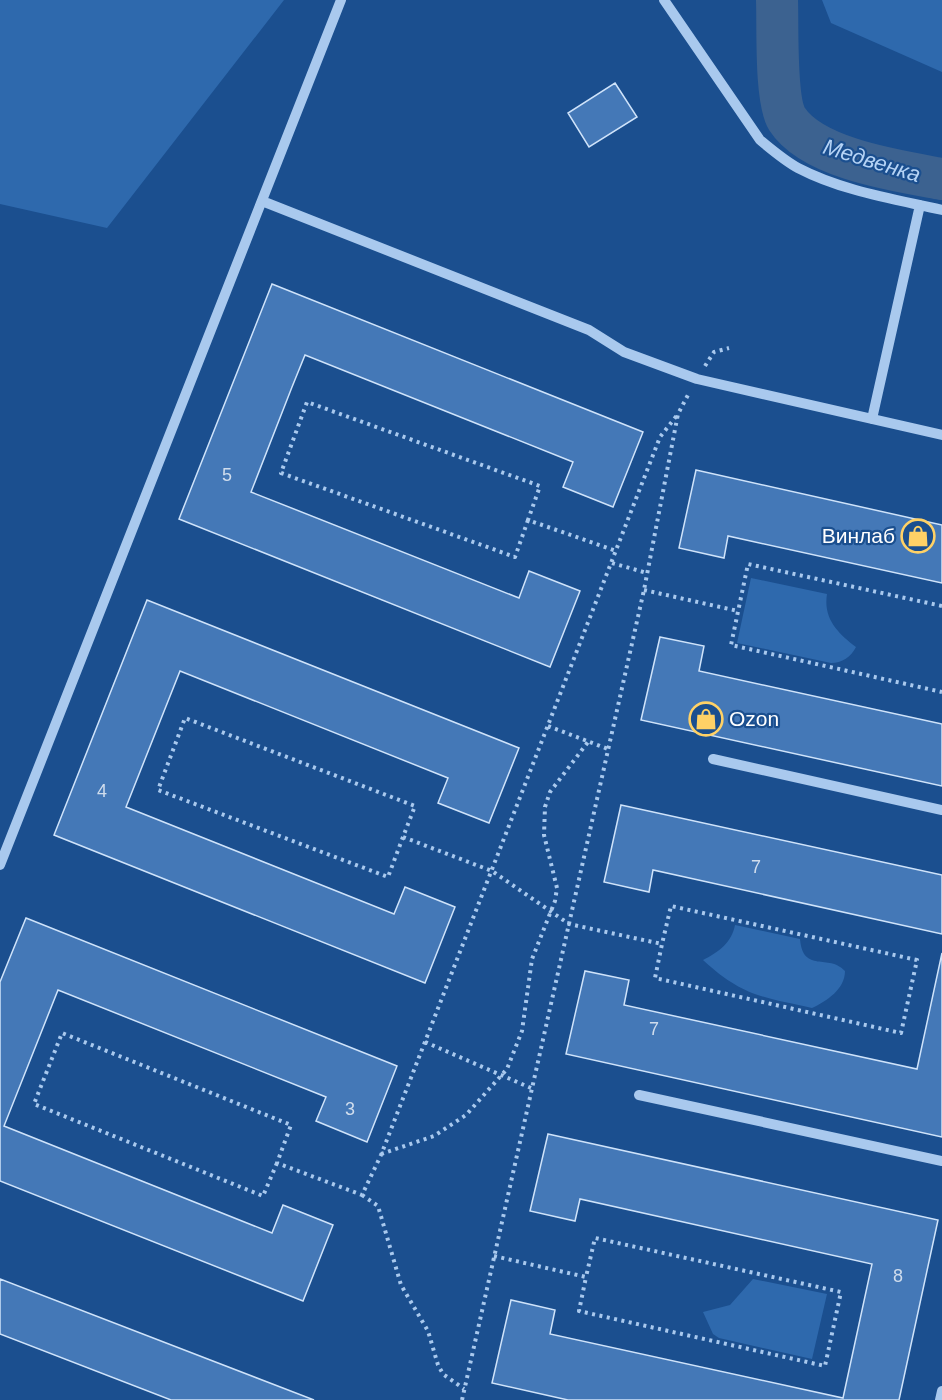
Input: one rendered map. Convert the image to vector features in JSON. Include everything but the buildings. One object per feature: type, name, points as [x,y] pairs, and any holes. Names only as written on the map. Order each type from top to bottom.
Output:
[{"type":"street","points":[[0,864],[340,0]]},
{"type":"street","points":[[664,0],[760,140],[797,168],[844,187],[942,210]]},
{"type":"street","points":[[262,201],[589,330],[624,352],[697,379],[942,435]]},
{"type":"street","points":[[872,419],[920,205]]},
{"type":"street","points":[[713,759],[942,810]]},
{"type":"street","points":[[639,1095],[942,1161]]},
{"type":"street","points":[[940,1400],[942,1391]]},
{"type":"path","points":[[362,1196],[381,1155],[660,437],[678,414],[714,352],[729,348]]},
{"type":"path","points":[[307,402],[540,486],[528,520],[515,557],[282,473],[307,402]]},
{"type":"path","points":[[462,1400],[644,590],[678,414]]},
{"type":"path","points":[[528,520],[616,551]]},
{"type":"path","points":[[612,563],[647,573]]},
{"type":"path","points":[[942,606],[748,564],[731,645],[942,692]]},
{"type":"path","points":[[644,590],[738,611]]},
{"type":"path","points":[[185,718],[415,806],[403,837],[388,878],[158,790],[185,718]]},
{"type":"path","points":[[548,726],[608,749]]},
{"type":"path","points":[[381,1155],[434,1136],[466,1116],[503,1076],[522,1031],[532,959],[551,912],[557,888],[544,835],[545,807],[550,792],[588,742]]},
{"type":"path","points":[[403,837],[492,871],[568,924],[662,944]]},
{"type":"path","points":[[671,906],[917,960],[901,1033],[655,978],[662,944],[671,906]]},
{"type":"path","points":[[62,1033],[291,1125],[277,1163],[263,1196],[34,1104],[62,1033]]},
{"type":"path","points":[[424,1042],[531,1088]]},
{"type":"path","points":[[277,1163],[362,1196],[378,1206],[401,1285],[428,1331],[438,1365],[443,1374],[464,1389]]},
{"type":"path","points":[[595,1238],[841,1292],[825,1366],[579,1311],[586,1277],[595,1238]]},
{"type":"path","points":[[494,1256],[586,1277]]},
{"type":"shaded area","points":[[0,0],[284,0],[107,228],[0,204]]},
{"type":"shaded area","points":[[822,0],[942,0],[942,72],[831,23]]},
{"type":"shaded area","points":[[751,578],[827,594],[827,611],[833,625],[856,647],[854,651],[842,661],[831,663],[737,643]]},
{"type":"shaded area","points":[[735,925],[800,939],[802,950],[811,960],[832,963],[845,971],[839,989],[812,1008],[753,993],[729,981],[703,960],[724,946],[731,937]]},
{"type":"shaded area","points":[[753,1279],[827,1294],[812,1359],[719,1338],[713,1334],[703,1312],[730,1305]]},
{"type":"waterway","name":"Медвенка","points":[[777,0],[778,62],[783,109],[787,119],[799,133],[816,144],[858,161],[942,179]]},
{"type":"place","name":"Винлаб","points":[[918,536]]},
{"type":"place","name":"Ozon","points":[[706,719]]}]
